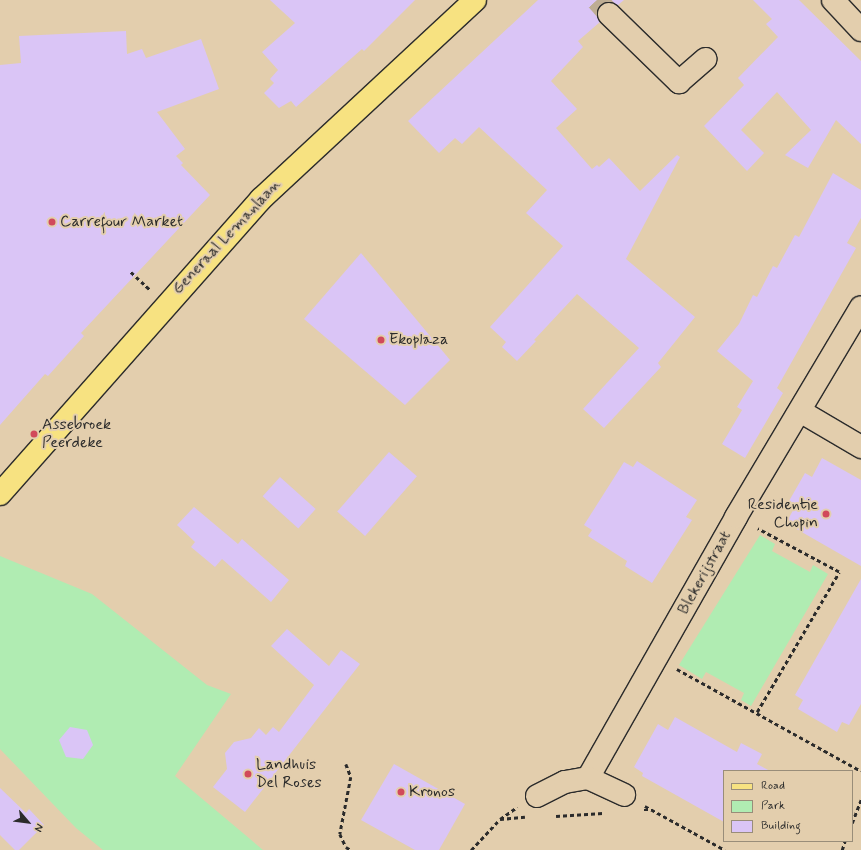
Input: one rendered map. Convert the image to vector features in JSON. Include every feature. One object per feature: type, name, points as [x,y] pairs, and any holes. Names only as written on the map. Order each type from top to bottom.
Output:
[{"type":"main road","name":"Generaal Lemanlaan","points":[[0,494],[261,198],[475,0]]},
{"type":"street","points":[[833,0],[861,30]]},
{"type":"street","points":[[609,14],[679,82],[704,59]]},
{"type":"street","name":"Blekerijstraat","points":[[588,778],[736,517],[861,308]]},
{"type":"street","points":[[800,411],[861,447]]},
{"type":"street","points":[[537,796],[565,782],[588,778],[631,803]]},
{"type":"path","points":[[736,517],[839,572],[757,712]]},
{"type":"path","points":[[657,658],[757,712],[861,771]]},
{"type":"path","points":[[346,764],[351,777],[340,834],[346,847],[351,850]]},
{"type":"path","points":[[471,850],[500,819],[537,796]]},
{"type":"path","points":[[853,820],[861,800]]},
{"type":"path","points":[[631,803],[653,810],[725,850]]},
{"type":"path","points":[[554,816],[607,812]]},
{"type":"path","points":[[500,819],[530,817]]},
{"type":"green space","points":[[760,535],[775,544],[772,551],[810,572],[813,565],[828,574],[751,706],[741,700],[744,693],[706,672],[702,679],[679,665]]},
{"type":"green space","points":[[0,556],[92,594],[207,685],[231,694],[175,776],[263,850],[103,850],[76,828],[0,749]]},
{"type":"building","points":[[270,0],[415,0],[364,51],[362,49],[296,107],[291,101],[279,108],[264,93],[274,83],[270,79],[278,70],[262,52],[295,23]]},
{"type":"building","points":[[538,0],[624,0],[618,5],[612,2],[600,6],[597,11],[600,22],[578,41],[583,47],[551,81],[577,109],[556,128],[592,169],[597,165],[599,167],[609,158],[640,191],[677,155],[680,157],[626,259],[695,317],[658,363],[661,367],[604,428],[583,409],[639,348],[577,294],[534,340],[536,341],[517,361],[502,347],[506,342],[490,327],[563,246],[526,213],[547,190],[479,127],[462,144],[455,138],[439,153],[408,121]]},
{"type":"building","points":[[753,0],[799,0],[861,61],[861,144],[836,120],[808,168],[785,155],[811,130],[777,92],[741,130],[764,153],[747,171],[704,126],[744,85],[738,78],[778,37],[766,24],[772,19]]},
{"type":"building","points":[[126,31],[127,54],[142,49],[146,58],[201,39],[219,89],[157,112],[185,149],[176,156],[183,163],[181,165],[210,195],[81,333],[84,336],[48,376],[45,374],[0,425],[0,65],[21,63],[19,36]]},
{"type":"building","points":[[833,173],[861,190],[861,218],[847,243],[856,248],[777,388],[783,393],[745,458],[722,444],[742,410],[737,407],[753,381],[717,351],[739,324],[753,295],[757,297],[773,266],[777,268],[795,235],[799,237]]},
{"type":"building","name":"Ekoplaza","points":[[361,253],[450,360],[405,405],[304,319]]},
{"type":"building","points":[[389,452],[417,476],[365,536],[337,512]]},
{"type":"building","name":"Residentie Chopin","points":[[822,458],[861,480],[861,566],[786,523],[796,505],[789,501],[805,473],[812,477]]},
{"type":"building","points":[[637,461],[697,500],[686,517],[692,520],[652,583],[625,566],[627,561],[588,536],[592,530],[584,525],[624,462],[633,467]]},
{"type":"building","points":[[280,477],[316,509],[298,528],[263,496]]},
{"type":"building","points":[[194,507],[238,544],[242,539],[289,580],[271,602],[222,559],[215,567],[191,547],[195,542],[177,525]]},
{"type":"building","points":[[861,579],[861,704],[849,725],[842,722],[837,732],[798,709],[803,700],[795,695]]},
{"type":"building","points":[[287,629],[329,666],[341,650],[360,664],[245,812],[213,787],[227,769],[225,753],[234,742],[251,738],[259,728],[266,735],[273,727],[279,732],[314,685],[271,646]]},
{"type":"building","points":[[675,717],[737,752],[741,743],[762,754],[757,764],[768,770],[723,770],[723,821],[642,776],[643,773],[634,767],[658,724],[668,730]]},
{"type":"building","points":[[70,727],[87,730],[93,745],[83,759],[66,757],[59,740]]},
{"type":"building","name":"Kronos","points":[[394,764],[465,804],[439,850],[415,850],[361,820]]},
{"type":"building","points":[[0,788],[26,813],[29,809],[44,825],[19,850],[15,850],[0,835]]},
{"type":"tunnel","points":[[597,0],[609,14]]},
{"type":"place","name":"Carrefour Market","points":[[52,222]]},
{"type":"place","name":"Ekoplaza","points":[[381,340]]},
{"type":"place","name":"Assebroek Peerdeke","points":[[34,434]]},
{"type":"place","name":"Residentie Chopin","points":[[826,514]]},
{"type":"place","name":"Landhuis Del Roses","points":[[248,774]]},
{"type":"place","name":"Kronos","points":[[401,792]]}]
